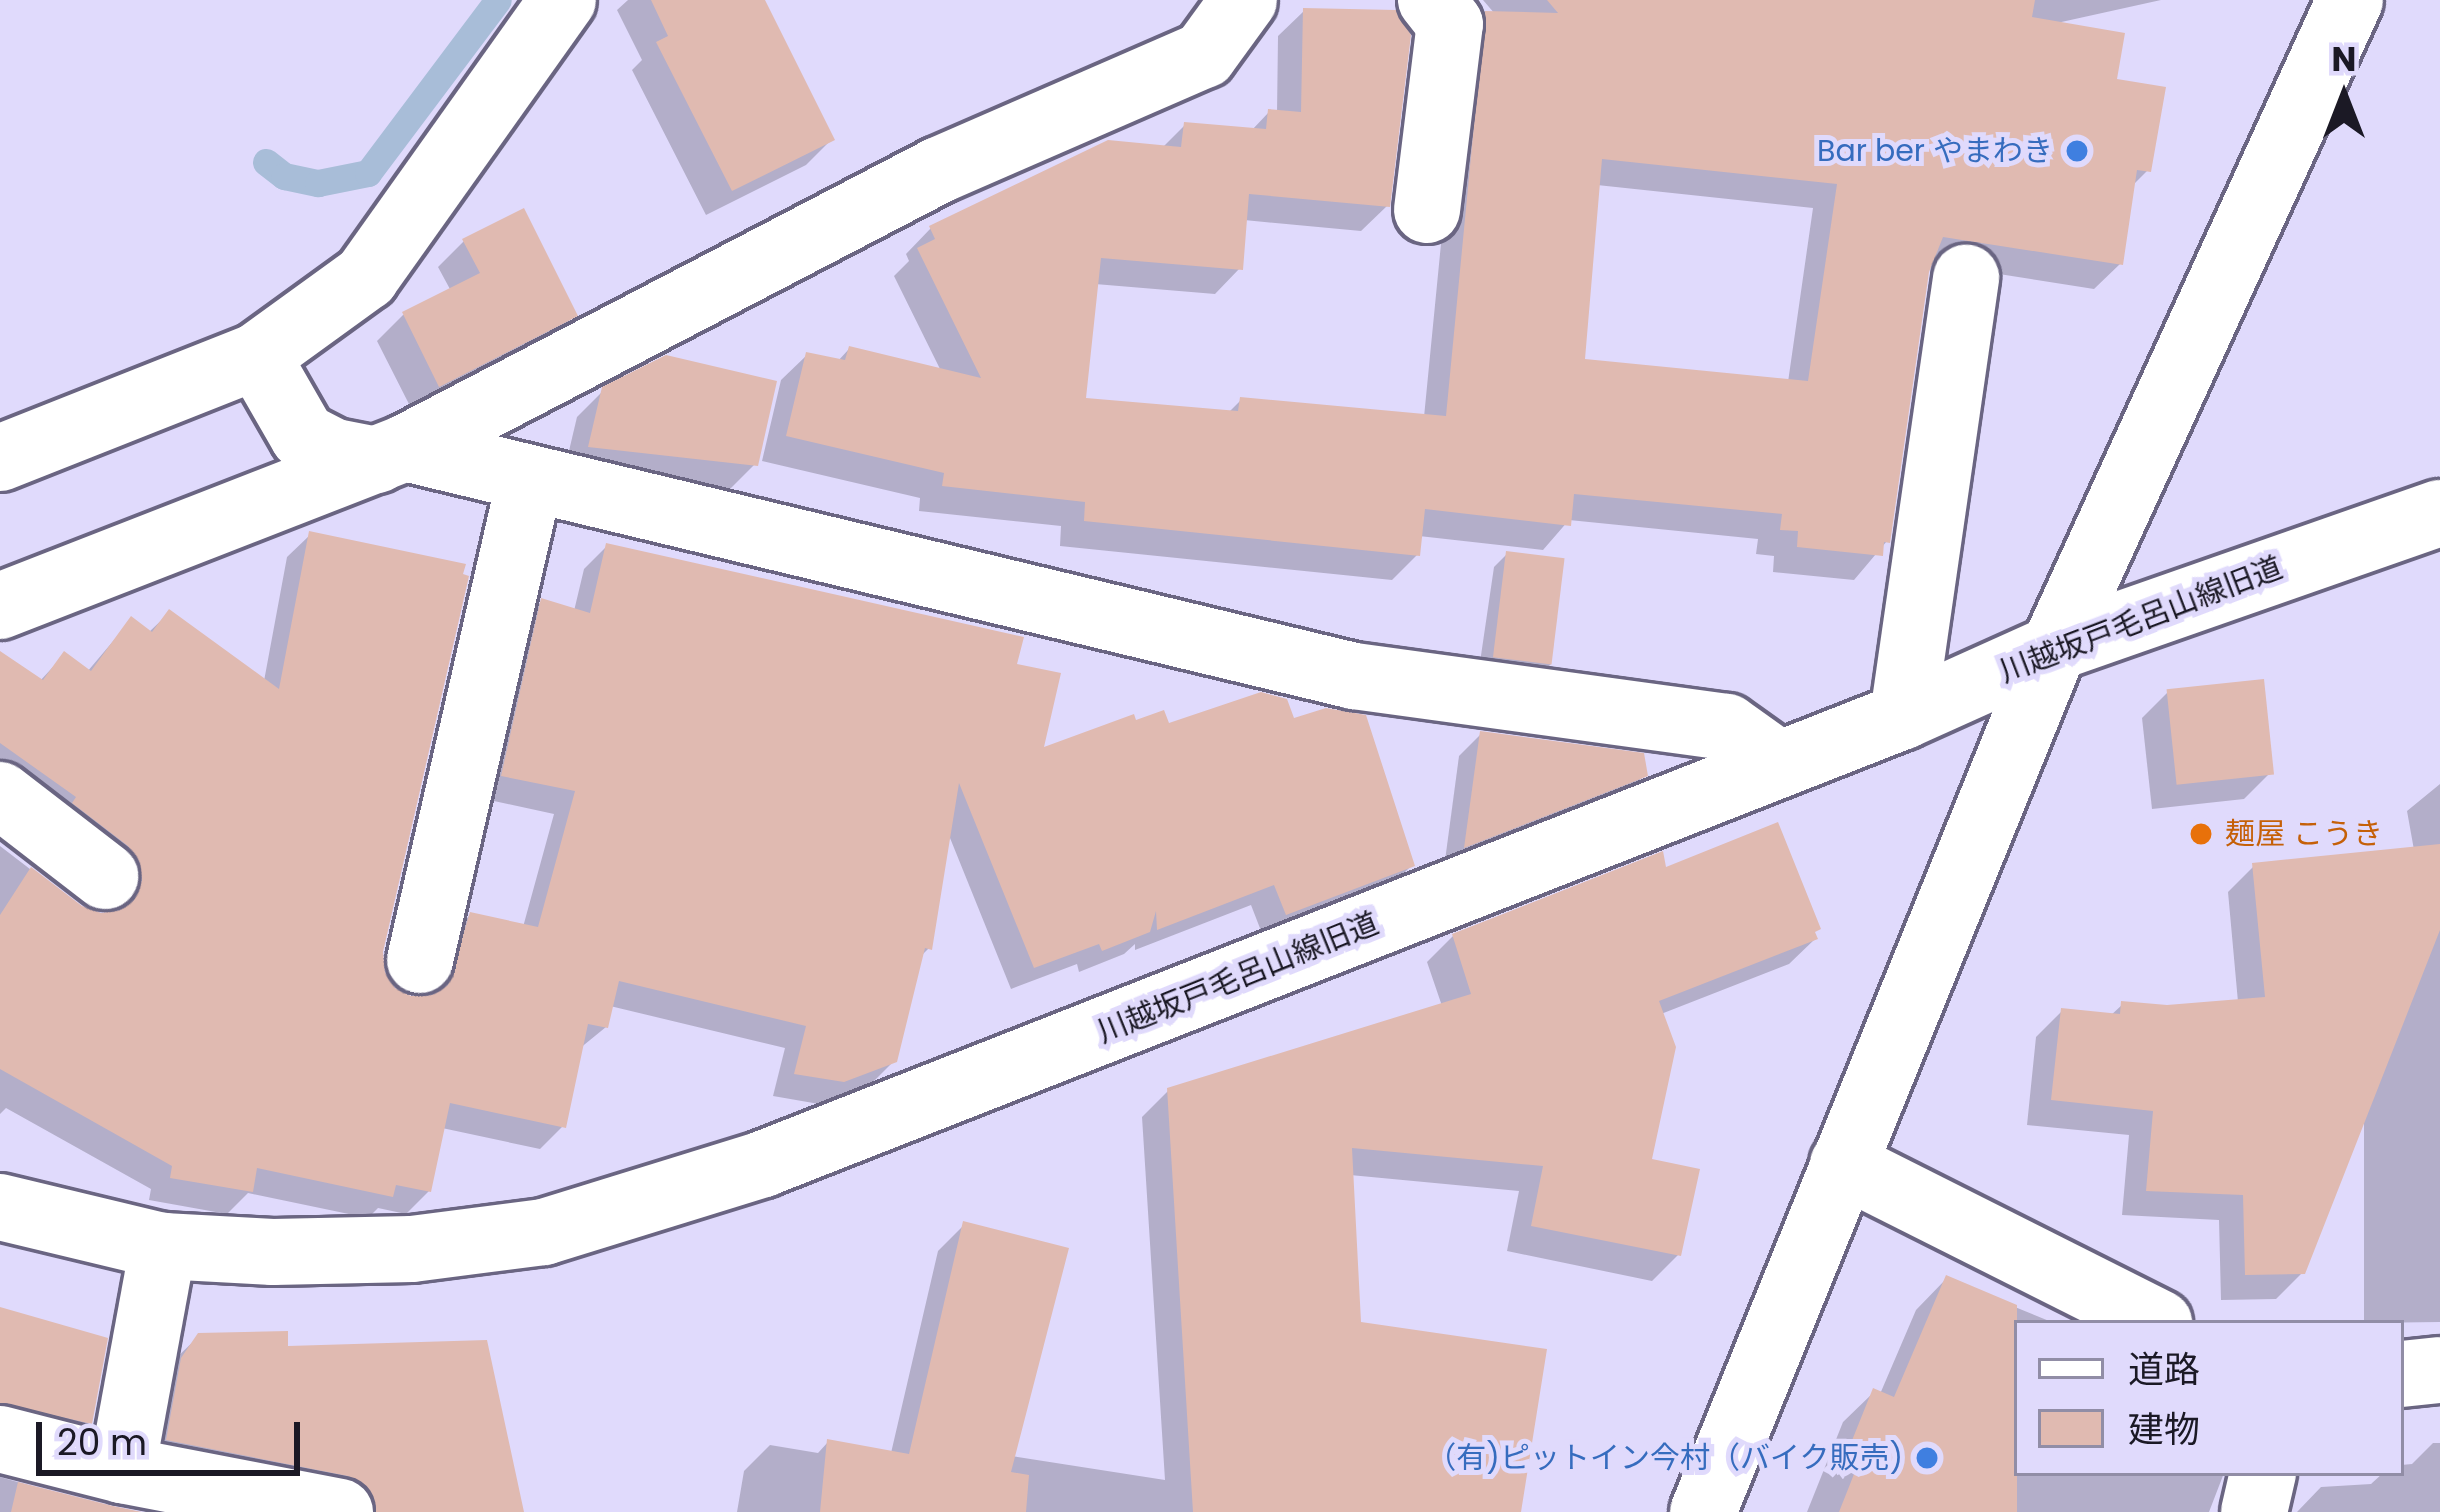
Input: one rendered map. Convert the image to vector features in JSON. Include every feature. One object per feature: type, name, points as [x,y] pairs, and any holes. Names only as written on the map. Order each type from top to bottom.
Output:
[{"type":"street","points":[[0,458],[257,356],[366,277],[563,0]]},
{"type":"street","points":[[0,605],[391,454],[939,170],[1204,55],[1244,0]]},
{"type":"street","points":[[1427,210],[1450,24],[1431,0]]},
{"type":"street","points":[[1703,1512],[2054,648],[2350,0]]},
{"type":"street","points":[[1903,716],[1966,277]]},
{"type":"street","points":[[257,356],[303,436],[335,452],[391,454],[530,479],[1354,676],[1727,727],[1776,762]]},
{"type":"street","points":[[419,960],[530,479]]},
{"type":"street","name":"川越坂戸毛呂山線旧道","points":[[1,1206],[163,1246],[273,1252],[412,1249],[544,1232],[763,1164],[1776,762],[1903,716],[2054,648],[2440,513]]},
{"type":"street","points":[[0,796],[104,876]]},
{"type":"street","points":[[1843,1164],[2153,1320]]},
{"type":"street","points":[[122,1470],[163,1246]]},
{"type":"street","points":[[2404,1374],[2440,1370]]},
{"type":"street","points":[[0,1439],[122,1470],[340,1512]]},
{"type":"street","points":[[2254,1512],[2262,1476]]},
{"type":"building","points":[[651,0],[765,0],[835,140],[732,191],[656,42],[668,36]]},
{"type":"building","points":[[1547,0],[2035,0],[2032,17],[2125,33],[2117,79],[2166,87],[2151,172],[2137,170],[2123,265],[1943,237],[1929,272],[1890,543],[1884,542],[1883,556],[1797,547],[1798,531],[1780,530],[1782,514],[1574,494],[1571,526],[1425,509],[1420,556],[1084,521],[1085,502],[942,486],[944,473],[786,436],[806,352],[845,360],[849,346],[981,378],[917,248],[935,239],[929,226],[1108,140],[1181,147],[1184,122],[1266,129],[1268,109],[1301,112],[1303,8],[1396,10],[1411,35],[1390,207],[1249,194],[1243,270],[1101,258],[1086,398],[1238,411],[1240,397],[1446,416],[1485,11],[1558,13]],"holes":[[[1602,159],[1837,184],[1808,381],[1585,359]]]},
{"type":"building","points":[[524,208],[578,316],[439,387],[402,312],[480,273],[462,239]]},
{"type":"building","points":[[666,355],[777,381],[758,466],[588,447],[602,387]]},
{"type":"building","points":[[309,531],[466,564],[463,574],[469,576],[383,952],[385,972],[395,988],[411,996],[432,995],[448,985],[470,912],[538,927],[575,791],[501,776],[541,598],[590,613],[606,543],[1024,637],[1017,664],[1061,673],[1044,747],[1134,714],[1136,720],[1164,710],[1169,723],[1261,692],[1287,699],[1294,718],[1326,708],[1366,715],[1415,866],[1286,915],[1274,885],[1157,930],[1156,911],[1150,932],[1102,951],[1099,944],[1034,968],[959,783],[932,950],[925,948],[897,1062],[844,1082],[794,1074],[806,1026],[619,981],[608,1028],[588,1024],[566,1128],[450,1103],[431,1192],[396,1185],[393,1197],[257,1168],[253,1192],[170,1178],[172,1166],[0,1069],[0,915],[31,867],[82,906],[101,913],[120,910],[134,900],[142,880],[139,861],[128,846],[72,803],[76,797],[0,743],[0,651],[43,680],[64,651],[91,671],[131,616],[152,632],[169,609],[279,689]]},
{"type":"building","points":[[1506,551],[1565,558],[1552,664],[1493,657]]},
{"type":"building","points":[[2264,679],[2274,774],[2177,785],[2167,689]]},
{"type":"building","points":[[1480,731],[1644,753],[1648,776],[1464,848]]},
{"type":"building","points":[[1778,822],[1821,929],[1815,932],[1818,939],[1659,1001],[1676,1047],[1652,1159],[1700,1169],[1681,1256],[1531,1226],[1543,1166],[1352,1148],[1361,1322],[1547,1349],[1521,1512],[1193,1512],[1167,1088],[1471,994],[1452,934],[1663,851],[1666,867]]},
{"type":"building","points":[[2440,844],[2440,930],[2305,1274],[2245,1275],[2243,1195],[2146,1191],[2153,1111],[2051,1100],[2061,1008],[2120,1014],[2121,1001],[2167,1005],[2265,997],[2252,863]]},
{"type":"building","points":[[963,1221],[1069,1248],[1011,1472],[1029,1475],[1026,1512],[820,1512],[827,1439],[909,1454]]},
{"type":"building","points":[[1946,1275],[2017,1305],[2017,1512],[1839,1512],[1858,1464],[1845,1458],[1873,1388],[1894,1397]]},
{"type":"building","points":[[0,1307],[108,1338],[92,1424],[0,1403]]},
{"type":"building","points":[[288,1331],[288,1346],[487,1340],[524,1512],[376,1512],[365,1485],[348,1476],[166,1440],[181,1358],[198,1333]]},
{"type":"building","points":[[18,1482],[113,1506],[142,1512],[11,1512]]},
{"type":"waterway","points":[[266,162],[284,176],[318,183],[368,173],[498,0]]},
{"type":"place","name":"Bar ber やまわき","points":[[2077,151]]},
{"type":"place","name":"麺屋 こうき","points":[[2201,834]]},
{"type":"place","name":"（有)ピットイン今村（バイク販売)","points":[[1927,1458]]}]
